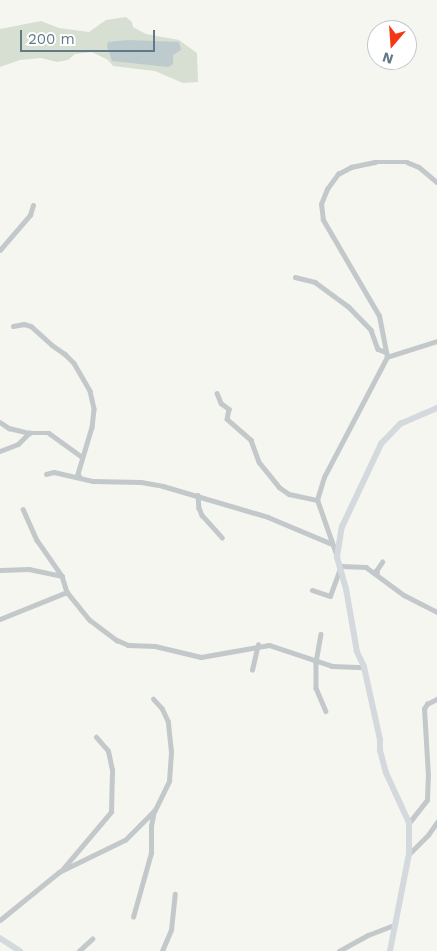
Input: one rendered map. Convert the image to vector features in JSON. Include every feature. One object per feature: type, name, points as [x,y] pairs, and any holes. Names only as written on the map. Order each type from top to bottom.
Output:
[{"type":"main road","points":[[390,951],[409,854],[409,823],[386,773],[380,751],[380,740],[364,667],[357,652],[337,557],[342,528],[381,444],[400,424],[437,408]]},
{"type":"main road","points":[[0,938],[20,951]]},
{"type":"street","points":[[337,557],[330,543],[317,500],[324,477],[387,354],[379,316],[323,220],[322,204],[327,189],[338,174],[351,167],[375,162],[407,162],[419,167],[437,182]]},
{"type":"street","points":[[0,250],[30,216],[33,205]]},
{"type":"street","points":[[295,277],[315,282],[349,308],[371,330],[378,349],[387,354],[436,342]]},
{"type":"street","points":[[12,326],[24,324],[31,326],[65,354],[74,363],[90,391],[94,404],[93,419],[78,474],[82,478]]},
{"type":"street","points":[[217,393],[221,403],[229,408],[227,419],[251,440],[259,462],[280,487],[289,494],[317,500]]},
{"type":"street","points":[[0,422],[9,428],[29,433],[49,433],[82,457]]},
{"type":"street","points":[[0,451],[18,444],[29,433]]},
{"type":"street","points":[[46,474],[62,473],[93,481],[141,482],[198,495],[268,517],[330,543]]},
{"type":"street","points":[[198,495],[198,508],[222,537]]},
{"type":"street","points":[[23,509],[37,540],[62,576],[66,592],[90,620],[123,644],[155,646],[201,657],[223,654],[258,645],[281,648],[316,663],[332,666],[364,667]]},
{"type":"street","points":[[378,574],[376,571],[382,562]]},
{"type":"street","points":[[312,590],[330,596],[340,566],[366,567],[378,574],[404,596],[437,612]]},
{"type":"street","points":[[0,570],[28,569],[62,576]]},
{"type":"street","points":[[0,619],[66,592]]},
{"type":"street","points":[[321,634],[316,663],[316,688],[326,711]]},
{"type":"street","points":[[252,670],[258,645]]},
{"type":"street","points":[[133,917],[151,853],[151,826],[155,810],[169,781],[172,752],[168,722],[162,709],[153,698]]},
{"type":"street","points":[[409,823],[427,800],[428,776],[424,710],[427,704],[437,699]]},
{"type":"street","points":[[0,920],[59,872],[82,848],[111,812],[112,770],[108,751],[96,736]]},
{"type":"street","points":[[59,872],[124,840],[155,810]]},
{"type":"street","points":[[409,854],[428,835],[437,822]]},
{"type":"street","points":[[162,951],[171,930],[175,894]]},
{"type":"street","points":[[339,951],[362,938],[394,925]]},
{"type":"street","points":[[78,951],[92,939]]},
{"type":"shaded area","points":[[126,17],[132,22],[133,27],[146,34],[179,40],[197,53],[198,82],[183,83],[155,71],[113,66],[108,60],[92,52],[75,54],[68,60],[57,62],[41,58],[20,60],[0,67],[0,29],[41,21],[59,28],[89,32],[106,20]]},
{"type":"shaded area","points":[[128,40],[179,42],[181,50],[173,55],[173,64],[168,67],[112,61],[107,46],[108,42]]}]
